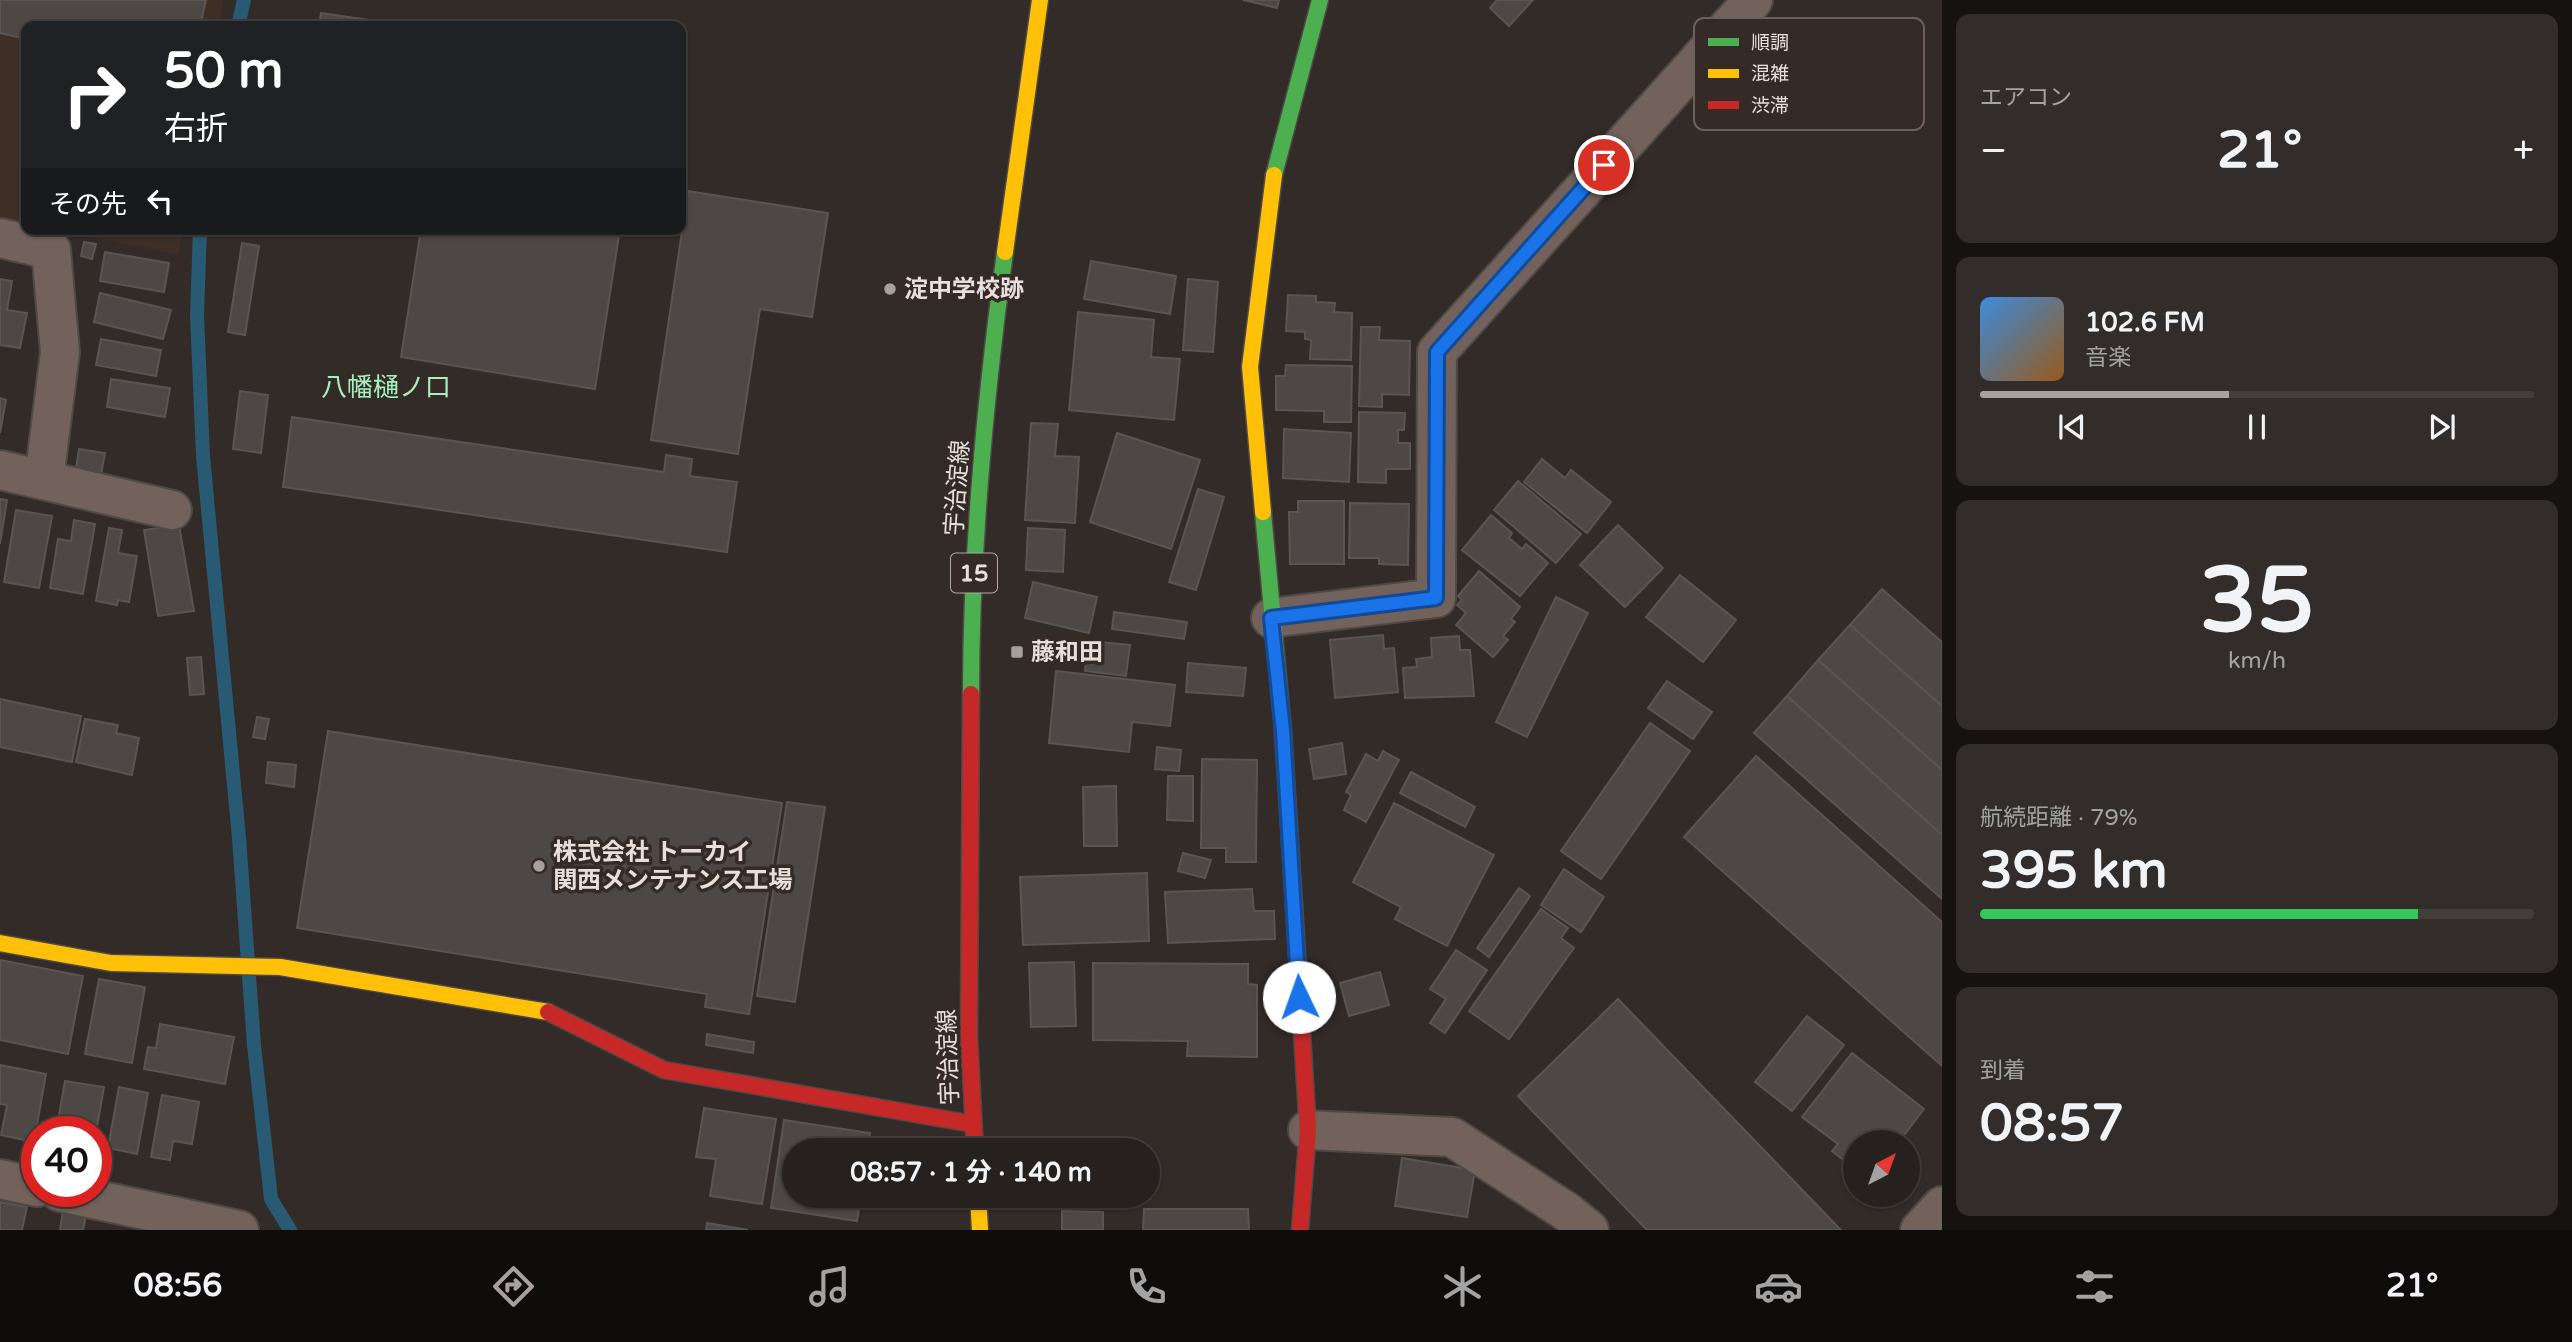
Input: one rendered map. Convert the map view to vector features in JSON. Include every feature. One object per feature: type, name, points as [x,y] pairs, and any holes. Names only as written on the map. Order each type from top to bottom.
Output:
[{"type":"street","name":"宇治淀線","points":[[974,1138],[969,1037],[971,615],[987,385],[1040,0]]},
{"type":"street","points":[[1300,1230],[1308,1130],[1283,731],[1250,367],[1275,170],[1320,0]]},
{"type":"street","points":[[1737,18],[1753,0]]},
{"type":"street","points":[[1271,618],[1436,598],[1437,352],[1694,66]]},
{"type":"street","points":[[0,238],[51,250],[60,352],[44,480]]},
{"type":"street","points":[[0,470],[172,510]]},
{"type":"street","points":[[0,943],[111,963],[280,967],[554,1013],[664,1070],[973,1124]]},
{"type":"street","points":[[1308,1130],[1452,1137],[1567,1212],[1589,1230]]},
{"type":"street","points":[[0,1179],[21,1184]]},
{"type":"street","points":[[112,1203],[239,1230]]},
{"type":"street","points":[[1920,1230],[1942,1206]]},
{"type":"street","points":[[979,1208],[980,1230]]},
{"type":"shaded area","points":[[0,0],[224,0],[220,21],[21,21],[21,222],[0,217]]},
{"type":"shaded area","points":[[81,235],[182,235],[179,255]]},
{"type":"building","points":[[0,0],[206,0],[201,21],[21,21],[21,38],[0,33]]},
{"type":"building","points":[[1243,0],[1279,0],[1277,8]]},
{"type":"building","points":[[1497,0],[1533,0],[1509,26],[1490,8]]},
{"type":"building","points":[[321,13],[377,21],[320,21]]},
{"type":"building","points":[[688,191],[828,213],[812,317],[760,309],[738,454],[651,440],[681,235],[686,235]]},
{"type":"building","points":[[420,235],[619,235],[595,389],[401,357]]},
{"type":"building","points":[[84,242],[96,244],[92,259],[81,256]]},
{"type":"building","points":[[242,243],[259,246],[245,335],[228,332]]},
{"type":"building","points":[[105,252],[169,263],[164,292],[100,281]]},
{"type":"building","points":[[1091,261],[1176,276],[1170,314],[1084,299]]},
{"type":"building","points":[[0,279],[12,281],[7,310],[27,313],[20,348],[0,345]]},
{"type":"building","points":[[1188,279],[1218,282],[1213,352],[1183,350]]},
{"type":"building","points":[[100,293],[171,310],[163,339],[94,322]]},
{"type":"building","points":[[1288,295],[1316,296],[1316,302],[1335,303],[1334,312],[1352,313],[1351,360],[1310,359],[1311,340],[1305,339],[1305,332],[1286,331]]},
{"type":"building","points":[[1078,312],[1154,320],[1151,357],[1180,359],[1174,420],[1069,410]]},
{"type":"building","points":[[1361,327],[1380,327],[1379,340],[1410,341],[1409,395],[1382,394],[1382,407],[1359,406]]},
{"type":"building","points":[[101,339],[161,350],[156,376],[96,365]]},
{"type":"building","points":[[1286,365],[1352,366],[1351,422],[1324,422],[1324,411],[1276,410],[1276,376],[1285,376]]},
{"type":"building","points":[[111,379],[170,388],[165,417],[107,407]]},
{"type":"building","points":[[240,391],[268,395],[261,453],[233,449]]},
{"type":"building","points":[[0,398],[6,400],[0,433]]},
{"type":"building","points":[[1359,412],[1405,413],[1404,430],[1398,430],[1398,443],[1410,443],[1410,469],[1386,469],[1386,483],[1358,482]]},
{"type":"building","points":[[292,417],[664,472],[666,455],[692,459],[690,476],[737,482],[727,552],[283,487]]},
{"type":"building","points":[[1031,423],[1058,424],[1055,456],[1079,457],[1075,523],[1025,520]]},
{"type":"building","points":[[1284,429],[1351,433],[1349,482],[1283,478]]},
{"type":"building","points":[[1117,433],[1200,460],[1171,549],[1090,522]]},
{"type":"building","points":[[79,449],[105,453],[101,475],[76,469]]},
{"type":"building","points":[[1542,459],[1565,478],[1571,470],[1611,502],[1587,533],[1524,482]]},
{"type":"building","points":[[1518,481],[1581,534],[1556,563],[1494,510]]},
{"type":"building","points":[[1198,489],[1224,497],[1196,590],[1169,582]]},
{"type":"building","points":[[0,499],[7,500],[0,544]]},
{"type":"building","points":[[1298,501],[1344,501],[1344,564],[1290,564],[1289,512],[1298,512]]},
{"type":"building","points":[[1350,503],[1409,504],[1408,565],[1379,564],[1379,558],[1349,558]]},
{"type":"building","points":[[16,510],[52,516],[39,588],[4,582]]},
{"type":"building","points":[[1491,515],[1512,533],[1509,538],[1522,549],[1526,544],[1548,563],[1520,596],[1462,550]]},
{"type":"building","points":[[74,520],[95,524],[83,594],[50,588],[58,539],[71,541]]},
{"type":"building","points":[[179,525],[194,611],[158,616],[144,530]]},
{"type":"building","points":[[1618,525],[1663,568],[1625,607],[1580,565]]},
{"type":"building","points":[[109,528],[122,530],[118,553],[137,556],[129,602],[118,600],[117,605],[96,601]]},
{"type":"building","points":[[1028,528],[1065,530],[1063,572],[1026,570]]},
{"type":"building","points":[[1479,571],[1520,607],[1511,619],[1515,622],[1503,636],[1508,640],[1493,657],[1456,625],[1466,613],[1457,605],[1462,600],[1458,596]]},
{"type":"building","points":[[1680,575],[1736,620],[1703,662],[1646,617]]},
{"type":"building","points":[[1033,582],[1097,597],[1089,633],[1025,618]]},
{"type":"building","points":[[1882,589],[1942,642],[1942,706],[1850,625]]},
{"type":"building","points":[[1556,597],[1588,613],[1527,737],[1496,722]]},
{"type":"building","points":[[1114,612],[1187,622],[1184,639],[1112,629]]},
{"type":"building","points":[[1850,625],[1942,706],[1942,770],[1818,660]]},
{"type":"building","points":[[1383,635],[1384,649],[1394,648],[1398,692],[1335,698],[1330,640]]},
{"type":"building","points":[[1459,636],[1460,650],[1470,650],[1474,696],[1405,698],[1403,668],[1417,667],[1416,659],[1432,657],[1431,638]]},
{"type":"building","points":[[1088,641],[1130,645],[1126,676],[1085,671]]},
{"type":"building","points":[[201,657],[204,694],[190,695],[187,658]]},
{"type":"building","points":[[1818,660],[1942,770],[1942,835],[1787,696]]},
{"type":"building","points":[[1188,663],[1246,668],[1243,696],[1186,692]]},
{"type":"building","points":[[1056,671],[1175,685],[1170,726],[1132,722],[1129,752],[1049,743]]},
{"type":"building","points":[[1667,681],[1712,712],[1693,739],[1648,708]]},
{"type":"building","points":[[1787,696],[1942,835],[1942,899],[1754,733]]},
{"type":"building","points":[[0,699],[81,716],[72,762],[0,747]]},
{"type":"building","points":[[257,717],[269,719],[265,739],[253,737]]},
{"type":"building","points":[[85,719],[118,725],[116,733],[139,738],[132,775],[76,762]]},
{"type":"building","points":[[1650,723],[1690,751],[1601,879],[1561,851]]},
{"type":"building","name":"株式会社 トーカイ 関西メンテナンス工場","points":[[328,731],[782,803],[749,1014],[705,1007],[707,994],[297,928]]},
{"type":"building","points":[[1342,743],[1346,774],[1314,779],[1309,749]]},
{"type":"building","points":[[1157,747],[1181,750],[1179,771],[1155,769]]},
{"type":"building","points":[[1383,751],[1399,760],[1366,822],[1344,810],[1351,795],[1346,792],[1366,754],[1378,761]]},
{"type":"building","points":[[1756,756],[1942,922],[1942,1066],[1684,837]]},
{"type":"building","points":[[1202,759],[1257,760],[1256,862],[1226,862],[1226,848],[1201,848]]},
{"type":"building","points":[[268,762],[296,765],[294,787],[266,783]]},
{"type":"building","points":[[1411,772],[1475,807],[1465,827],[1400,793]]},
{"type":"building","points":[[1168,776],[1193,776],[1193,821],[1167,820]]},
{"type":"building","points":[[1116,786],[1117,846],[1084,846],[1083,787]]},
{"type":"building","points":[[787,802],[825,807],[795,1002],[757,996]]},
{"type":"building","points":[[1394,803],[1494,855],[1447,946],[1395,919],[1401,907],[1353,882]]},
{"type":"building","points":[[1183,853],[1211,860],[1205,878],[1178,871]]},
{"type":"building","points":[[1564,869],[1604,897],[1581,932],[1541,905]]},
{"type":"building","points":[[1147,873],[1149,941],[1023,945],[1020,877]]},
{"type":"building","points":[[1519,888],[1530,896],[1489,957],[1477,948]]},
{"type":"building","points":[[1252,889],[1254,911],[1274,911],[1275,939],[1168,943],[1165,892]]},
{"type":"building","points":[[1541,909],[1568,928],[1561,938],[1574,948],[1509,1039],[1469,1011]]},
{"type":"building","points":[[1456,950],[1487,970],[1445,1033],[1430,1023],[1446,999],[1430,989]]},
{"type":"building","points":[[0,960],[83,976],[68,1054],[0,1040]]},
{"type":"building","points":[[1074,962],[1076,1026],[1031,1027],[1029,963]]},
{"type":"building","points":[[1093,963],[1248,964],[1248,984],[1257,985],[1257,1057],[1187,1056],[1188,1041],[1093,1040]]},
{"type":"building","points":[[1380,972],[1389,1005],[1349,1016],[1340,983]]},
{"type":"building","points":[[99,979],[145,987],[132,1063],[85,1054]]},
{"type":"building","points":[[1618,999],[1841,1230],[1647,1230],[1518,1096]]},
{"type":"building","points":[[1807,1016],[1844,1045],[1792,1111],[1755,1082]]},
{"type":"building","points":[[160,1024],[234,1037],[225,1084],[144,1069],[148,1047],[156,1048]]},
{"type":"building","points":[[707,1034],[754,1042],[753,1053],[706,1045]]},
{"type":"building","points":[[1852,1053],[1924,1109],[1908,1130],[1843,1130],[1843,1160],[1832,1151],[1838,1144],[1802,1117]]},
{"type":"building","points":[[0,1065],[46,1074],[39,1116],[21,1116],[21,1139],[1,1135],[7,1105],[0,1104]]},
{"type":"building","points":[[65,1081],[104,1087],[99,1116],[59,1116]]},
{"type":"building","points":[[119,1087],[148,1093],[137,1154],[112,1149],[112,1126]]},
{"type":"building","points":[[162,1095],[199,1102],[192,1144],[173,1141],[170,1160],[151,1157]]},
{"type":"building","points":[[704,1108],[776,1119],[762,1204],[710,1196],[716,1159],[696,1157]]},
{"type":"building","points":[[784,1120],[870,1133],[869,1138],[782,1138],[782,1208],[859,1208],[857,1221],[771,1208]]},
{"type":"building","points":[[1402,1158],[1475,1170],[1467,1217],[1395,1206]]},
{"type":"building","points":[[0,1202],[27,1207],[22,1230],[0,1230]]},
{"type":"building","points":[[1144,1209],[1248,1209],[1249,1230],[1143,1230]]},
{"type":"building","points":[[63,1211],[86,1216],[83,1230],[60,1230]]},
{"type":"building","points":[[1062,1211],[1103,1212],[1103,1230],[1062,1230]]},
{"type":"building","points":[[707,1223],[748,1230],[706,1230]]},
{"type":"waterway","points":[[239,21],[244,0]]},
{"type":"waterway","points":[[200,235],[197,315],[203,456],[239,838],[254,1045],[271,1199],[290,1230]]},
{"type":"traffic: fast","points":[[1274,175],[1320,0]]},
{"type":"traffic: fast","points":[[971,694],[981,473],[1005,252]]},
{"type":"traffic: fast","points":[[1263,512],[1283,731],[1294,905]]},
{"type":"traffic: slow","points":[[1005,252],[1040,0]]},
{"type":"traffic: slow","points":[[1263,512],[1250,367],[1274,175]]},
{"type":"traffic: slow","points":[[0,943],[111,963],[280,967],[548,1012]]},
{"type":"traffic: slow","points":[[979,1208],[980,1230]]},
{"type":"traffic: jam","points":[[971,694],[969,1037],[974,1138]]},
{"type":"traffic: jam","points":[[1294,905],[1308,1130],[1300,1230]]},
{"type":"traffic: jam","points":[[548,1012],[664,1070],[973,1124]]},
{"type":"place","name":"淀中学校跡","points":[[890,289]]},
{"type":"place","name":"藤和田","points":[[1017,652]]},
{"type":"place","name":"株式会社 トーカイ 関西メンテナンス工場","points":[[539,866]]},
{"type":"district","name":"八幡樋ノ口","points":[[386,387]]},
{"type":"route","points":[[1299,997],[1283,731],[1271,618],[1436,598],[1437,352],[1604,165]]}]
